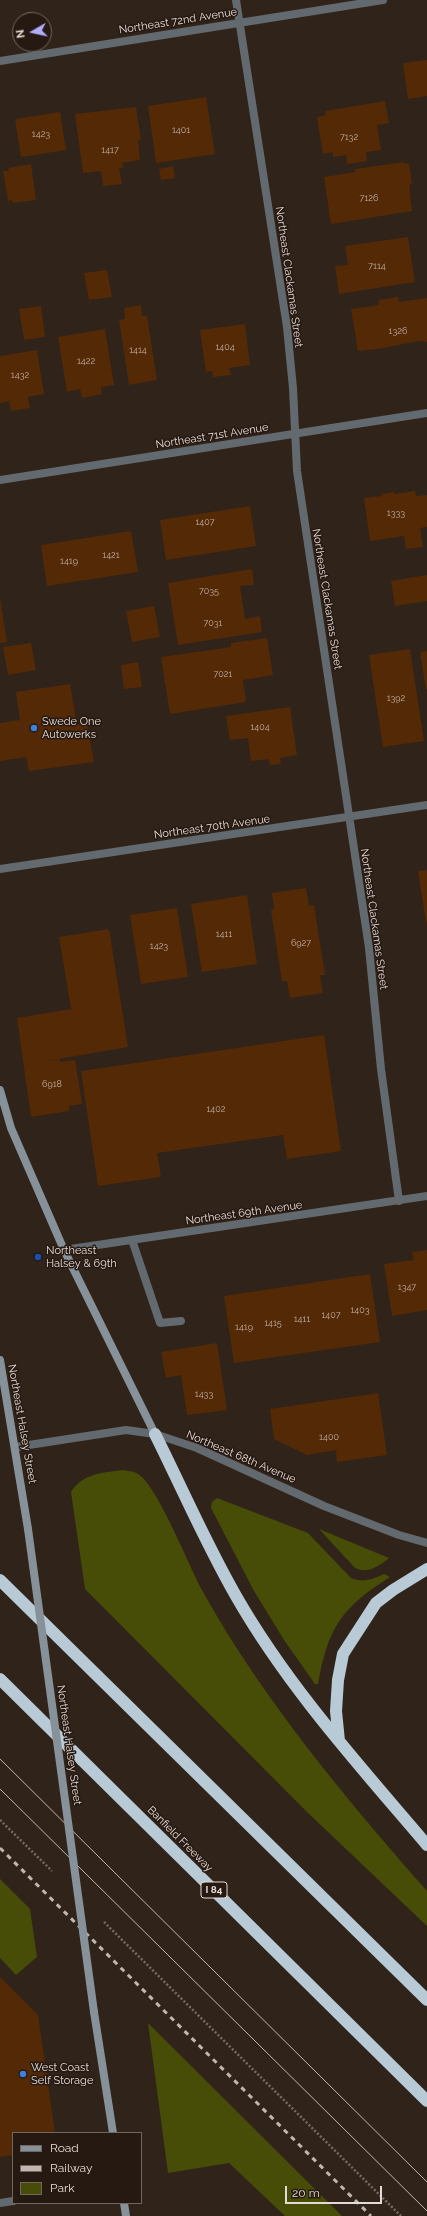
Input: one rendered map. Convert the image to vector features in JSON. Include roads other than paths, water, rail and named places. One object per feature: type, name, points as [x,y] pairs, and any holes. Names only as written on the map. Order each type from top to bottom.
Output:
[{"type":"highway","points":[[155,1434],[236,1597],[285,1672],[338,1741],[427,1846]]},
{"type":"highway","points":[[338,1741],[336,1711],[338,1680],[343,1654],[376,1603],[392,1590],[427,1569]]},
{"type":"highway","points":[[0,1580],[427,2000]]},
{"type":"highway","name":"Banfield Freeway","points":[[0,1679],[427,2102]]},
{"type":"main road","points":[[0,1090],[11,1128],[64,1250],[155,1434]]},
{"type":"main road","name":"Northeast Halsey Street","points":[[0,1360],[16,1447],[94,2012],[113,2132]]},
{"type":"main road","points":[[124,2204],[126,2216]]},
{"type":"street","name":"Northeast Clackamas Street","points":[[236,0],[287,327],[293,388],[296,472],[369,948],[381,1069],[400,1201]]},
{"type":"street","name":"Northeast 72nd Avenue","points":[[0,61],[383,0]]},
{"type":"street","name":"Northeast 71st Avenue","points":[[0,480],[427,413]]},
{"type":"street","name":"Northeast 70th Avenue","points":[[0,869],[427,806]]},
{"type":"street","name":"Northeast 69th Avenue","points":[[64,1250],[427,1196]]},
{"type":"street","points":[[132,1240],[160,1323],[180,1321]]},
{"type":"street","name":"Northeast 68th Avenue","points":[[16,1447],[126,1430],[155,1434],[197,1448],[324,1506],[399,1535],[427,1544]]},
{"type":"street","points":[[0,2203],[12,2201]]},
{"type":"tram line","points":[[0,1759],[427,2182]]},
{"type":"tram line","points":[[0,1789],[427,2211]]},
{"type":"railway","points":[[0,1848],[371,2216]]},
{"type":"place","name":"Swede One Autowerks","points":[[34,728]]},
{"type":"place","name":"Northeast Halsey & 69th","points":[[38,1257]]},
{"type":"place","name":"West Coast Self Storage","points":[[23,2074]]}]
